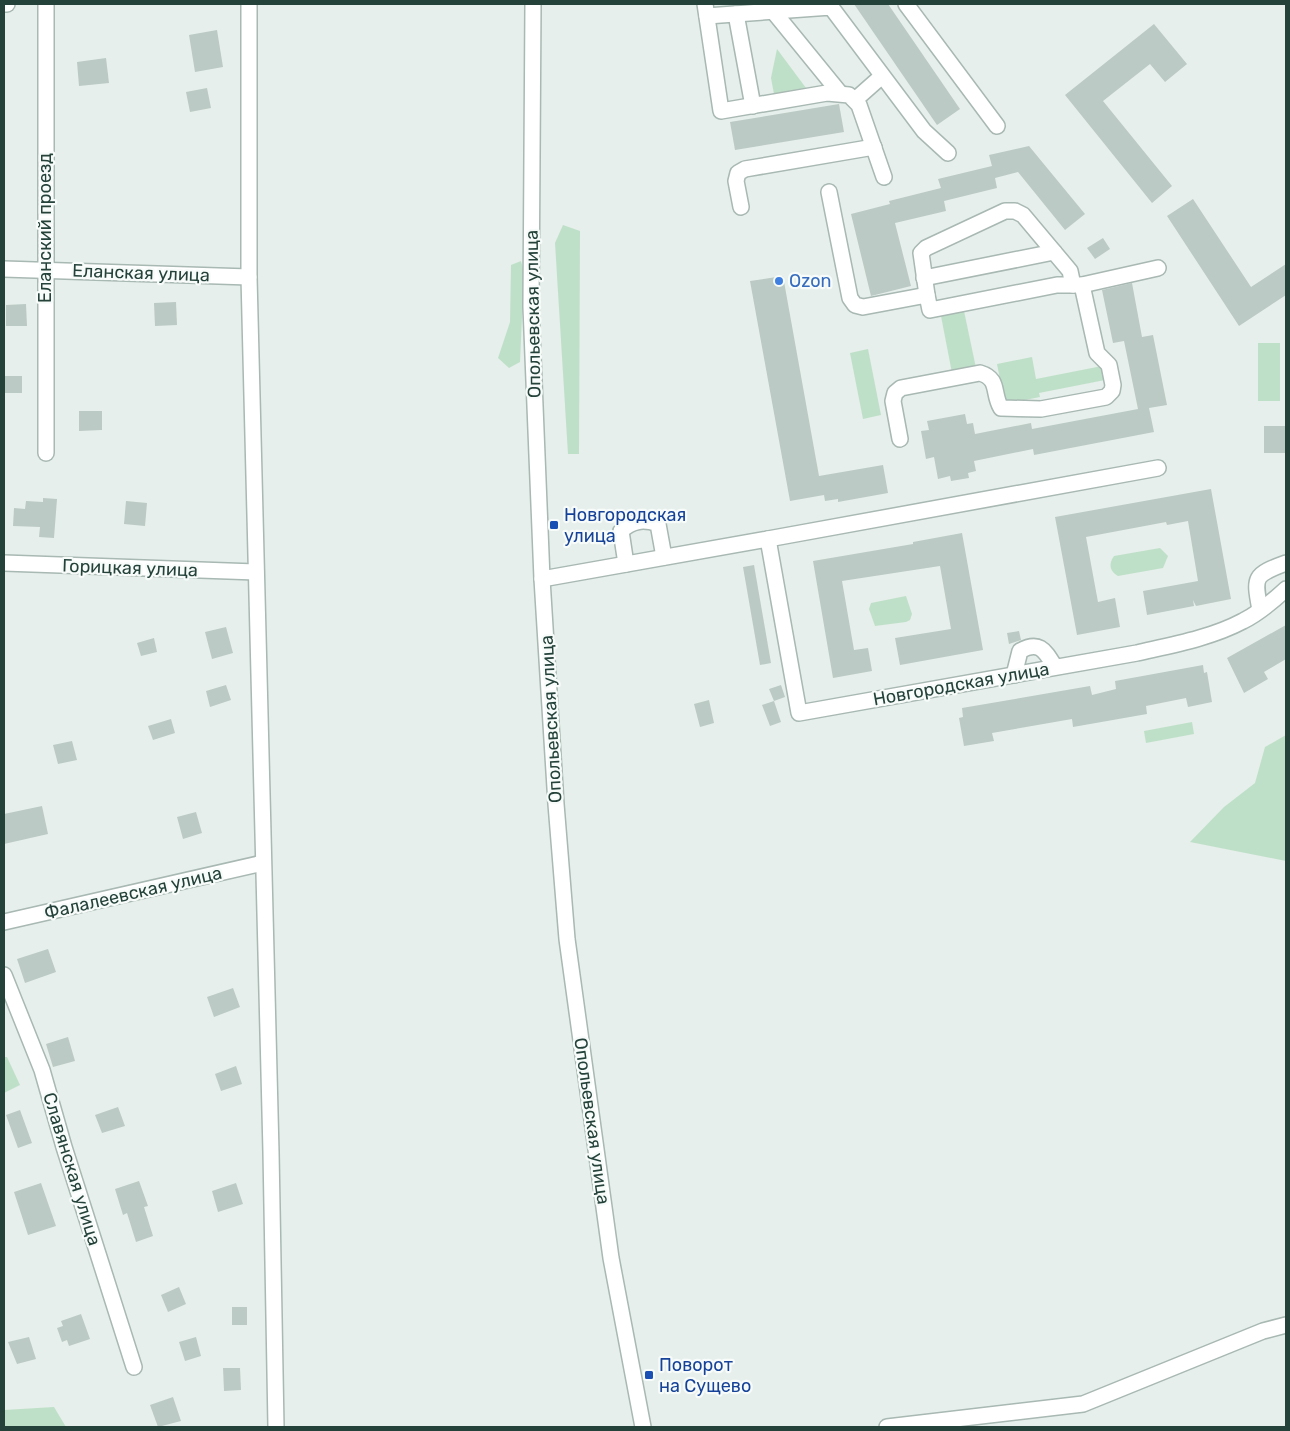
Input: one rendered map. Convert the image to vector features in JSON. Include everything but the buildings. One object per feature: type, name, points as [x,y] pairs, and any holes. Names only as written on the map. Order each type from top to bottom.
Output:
[{"type":"street","name":"Еланский проезд","points":[[46,4],[46,453]]},
{"type":"street","points":[[249,4],[249,276],[276,1427]]},
{"type":"street","name":"Опольевская улица","points":[[533,4],[530,307],[542,579],[566,939],[611,1258],[643,1427]]},
{"type":"street","points":[[906,4],[997,126]]},
{"type":"street","points":[[884,177],[856,100],[849,95],[839,92],[721,111],[706,10],[736,14],[831,7],[924,131],[948,153]]},
{"type":"street","points":[[773,11],[839,92]]},
{"type":"street","points":[[736,14],[753,106]]},
{"type":"street","points":[[856,100],[882,76]]},
{"type":"street","points":[[741,207],[736,181],[738,173],[745,169],[874,147]]},
{"type":"street","points":[[829,192],[850,298],[855,305],[863,308],[927,295]]},
{"type":"street","points":[[900,439],[893,401],[895,393],[901,388],[980,373],[988,375],[993,380],[997,402],[1001,408],[1042,409],[1106,397],[1112,391],[1113,385],[1109,365],[1097,353],[1078,285],[1070,271],[1023,215],[1015,211],[1005,211],[926,248],[921,254],[930,310],[1057,285],[1078,285],[1158,268]]},
{"type":"street","points":[[924,278],[1054,252]]},
{"type":"street","name":"Еланская улица","points":[[4,269],[249,276]]},
{"type":"street","points":[[542,579],[1158,468]]},
{"type":"street","points":[[626,564],[621,530],[627,524],[638,521],[648,520],[658,524],[664,557]]},
{"type":"street","name":"Новгородская улица","points":[[768,539],[798,713],[1014,675],[1180,643],[1244,621],[1286,590]]},
{"type":"street","name":"Горицкая улица","points":[[4,563],[256,572]]},
{"type":"street","points":[[1260,610],[1256,585],[1258,576],[1261,572],[1286,563]]},
{"type":"street","points":[[1014,675],[1020,651],[1036,647],[1045,651],[1055,667]]},
{"type":"street","name":"Фалалеевская улица","points":[[4,922],[263,863]]},
{"type":"street","name":"Славянская улица","points":[[4,975],[42,1070],[64,1147],[134,1367]]},
{"type":"street","points":[[888,1427],[1083,1404],[1264,1331],[1286,1325]]},
{"type":"green space","points":[[777,49],[806,88],[774,94],[771,78]]},
{"type":"green space","points":[[563,225],[580,231],[579,454],[568,454],[555,243]]},
{"type":"green space","points":[[521,261],[524,272],[520,362],[509,368],[498,358],[510,322],[511,265]]},
{"type":"green space","points":[[964,311],[976,368],[952,373],[941,316]]},
{"type":"green space","points":[[1258,343],[1280,343],[1280,401],[1258,401]]},
{"type":"green space","points":[[868,349],[881,415],[863,419],[850,353]]},
{"type":"green space","points":[[1032,357],[1036,379],[1102,366],[1105,380],[1039,393],[1040,397],[1005,404],[997,364]]},
{"type":"green space","points":[[1160,548],[1168,556],[1163,568],[1118,576],[1112,570],[1111,562],[1114,556]]},
{"type":"green space","points":[[906,596],[912,614],[910,620],[875,626],[869,609],[871,603]]},
{"type":"green space","points":[[1192,722],[1194,734],[1146,743],[1144,731]]},
{"type":"green space","points":[[1286,735],[1286,861],[1190,842],[1224,807],[1255,783],[1265,747]]},
{"type":"green space","points":[[4,1057],[7,1057],[20,1085],[4,1093]]},
{"type":"green space","points":[[54,1407],[66,1427],[4,1427],[4,1410]]},
{"type":"place","name":"Ozon","points":[[779,281]]},
{"type":"place","name":"Новгородская улица","points":[[554,525]]},
{"type":"place","name":"Поворот на Сущево","points":[[649,1375]]}]
